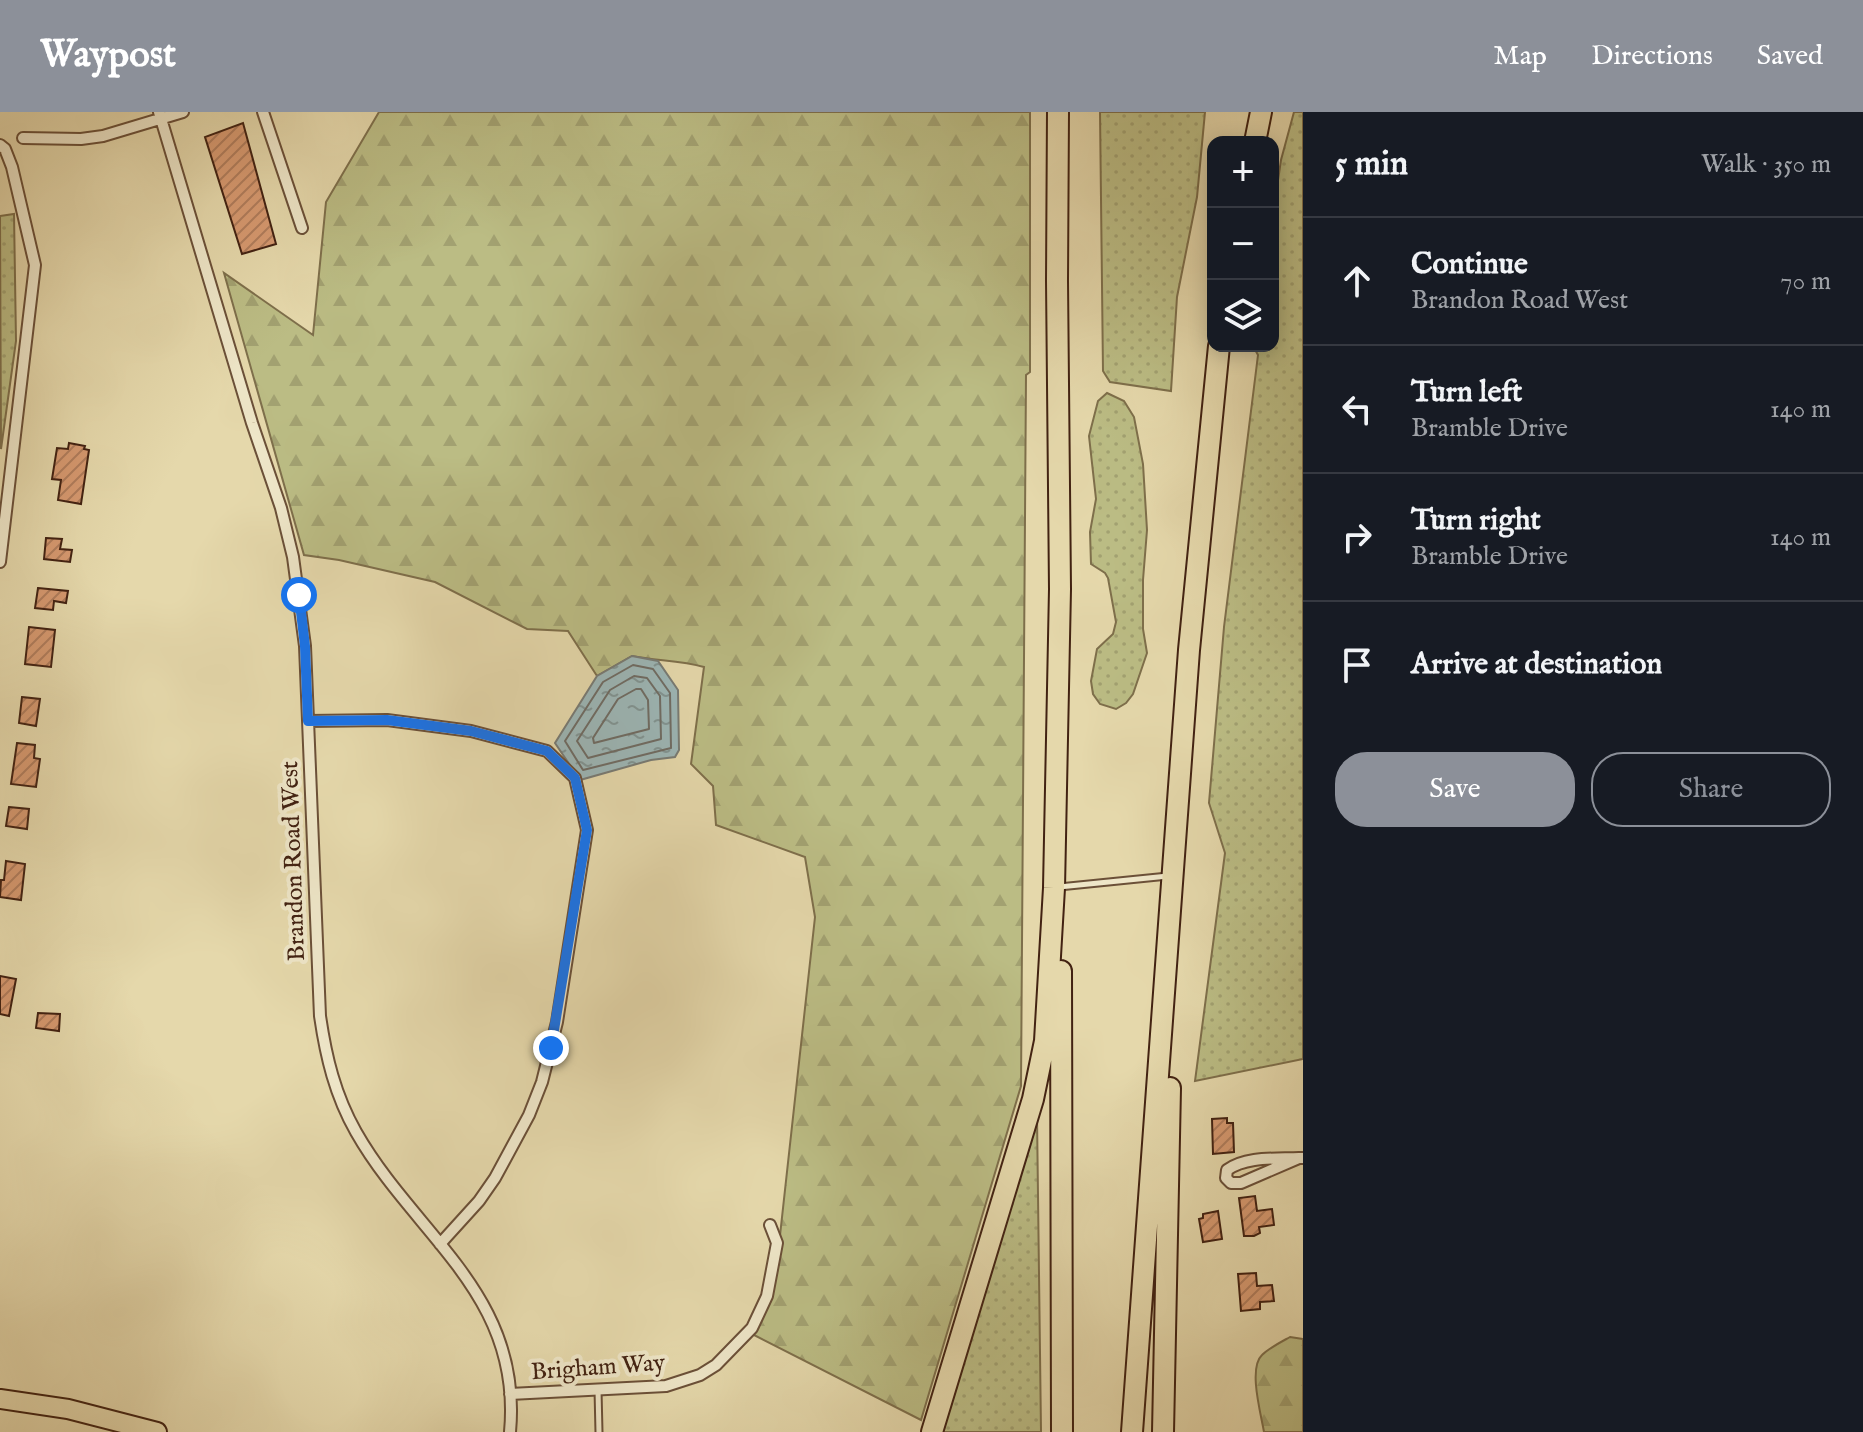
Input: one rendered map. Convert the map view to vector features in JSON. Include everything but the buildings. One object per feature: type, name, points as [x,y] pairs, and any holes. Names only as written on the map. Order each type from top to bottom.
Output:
[{"type":"highway","points":[[932,1432],[1040,1073],[1045,1041],[1054,888],[1060,589],[1058,112]]},
{"type":"highway","points":[[1256,136],[1261,112]]},
{"type":"highway","points":[[1132,1432],[1181,752],[1206,456],[1218,352]]},
{"type":"highway","points":[[1163,1432],[1168,1138],[1181,752]]},
{"type":"highway","points":[[1054,888],[1061,925],[1062,1432]]},
{"type":"highway","points":[[0,1399],[68,1409],[157,1432]]},
{"type":"street","points":[[23,138],[81,139],[103,136],[160,115],[183,112]]},
{"type":"street","points":[[263,112],[302,228]]},
{"type":"street","name":"Brandon Road West","points":[[160,115],[252,423],[281,508],[299,595],[305,646],[320,1016],[326,1054],[342,1105],[355,1131],[371,1156],[476,1290],[490,1315],[500,1341],[510,1394],[510,1432]]},
{"type":"street","points":[[0,145],[5,149],[12,167],[35,265],[0,562]]},
{"type":"street","points":[[308,721],[387,720],[471,731],[547,751],[575,778],[587,830],[557,1022],[542,1082],[524,1126],[495,1178],[440,1244]]},
{"type":"street","points":[[1301,1158],[1245,1182],[1231,1183],[1226,1178],[1227,1170],[1240,1163],[1301,1158]]},
{"type":"street","name":"Brigham Way","points":[[510,1394],[666,1386],[700,1375],[728,1354],[752,1328],[767,1296],[777,1243],[770,1225]]},
{"type":"lane","points":[[1054,888],[1172,876]]},
{"type":"lane","points":[[598,1389],[599,1432]]},
{"type":"green space","points":[[379,112],[1030,112],[1030,372],[1026,375],[1021,1086],[921,1420],[752,1334],[775,1281],[815,917],[805,857],[716,825],[713,786],[691,764],[704,667],[632,656],[597,676],[568,631],[527,629],[435,582],[304,555],[224,273],[313,335],[326,202]]},
{"type":"green space","points":[[1100,112],[1205,112],[1197,197],[1177,297],[1171,391],[1110,382],[1103,371]]},
{"type":"green space","points":[[1294,112],[1303,112],[1303,1059],[1195,1081],[1225,853],[1209,803],[1224,627],[1256,352],[1279,352],[1281,160]]},
{"type":"green space","points":[[14,214],[16,341],[1,449],[0,216]]},
{"type":"green space","points":[[1107,393],[1124,401],[1134,417],[1143,464],[1147,530],[1143,629],[1147,653],[1133,694],[1116,709],[1100,704],[1093,694],[1091,681],[1097,649],[1113,634],[1116,622],[1108,578],[1091,564],[1090,532],[1096,499],[1089,436],[1098,401]]},
{"type":"green space","points":[[1037,1116],[1041,1432],[942,1432]]},
{"type":"green space","points":[[1290,1337],[1303,1339],[1303,1432],[1264,1432],[1257,1392],[1258,1361],[1268,1350]]},
{"type":"water","points":[[632,656],[658,661],[678,690],[679,750],[675,757],[651,760],[580,780],[555,743],[597,676]]},
{"type":"route","points":[[299,595],[308,721],[387,720],[471,731],[547,751],[575,778],[587,830],[551,1048]]}]
